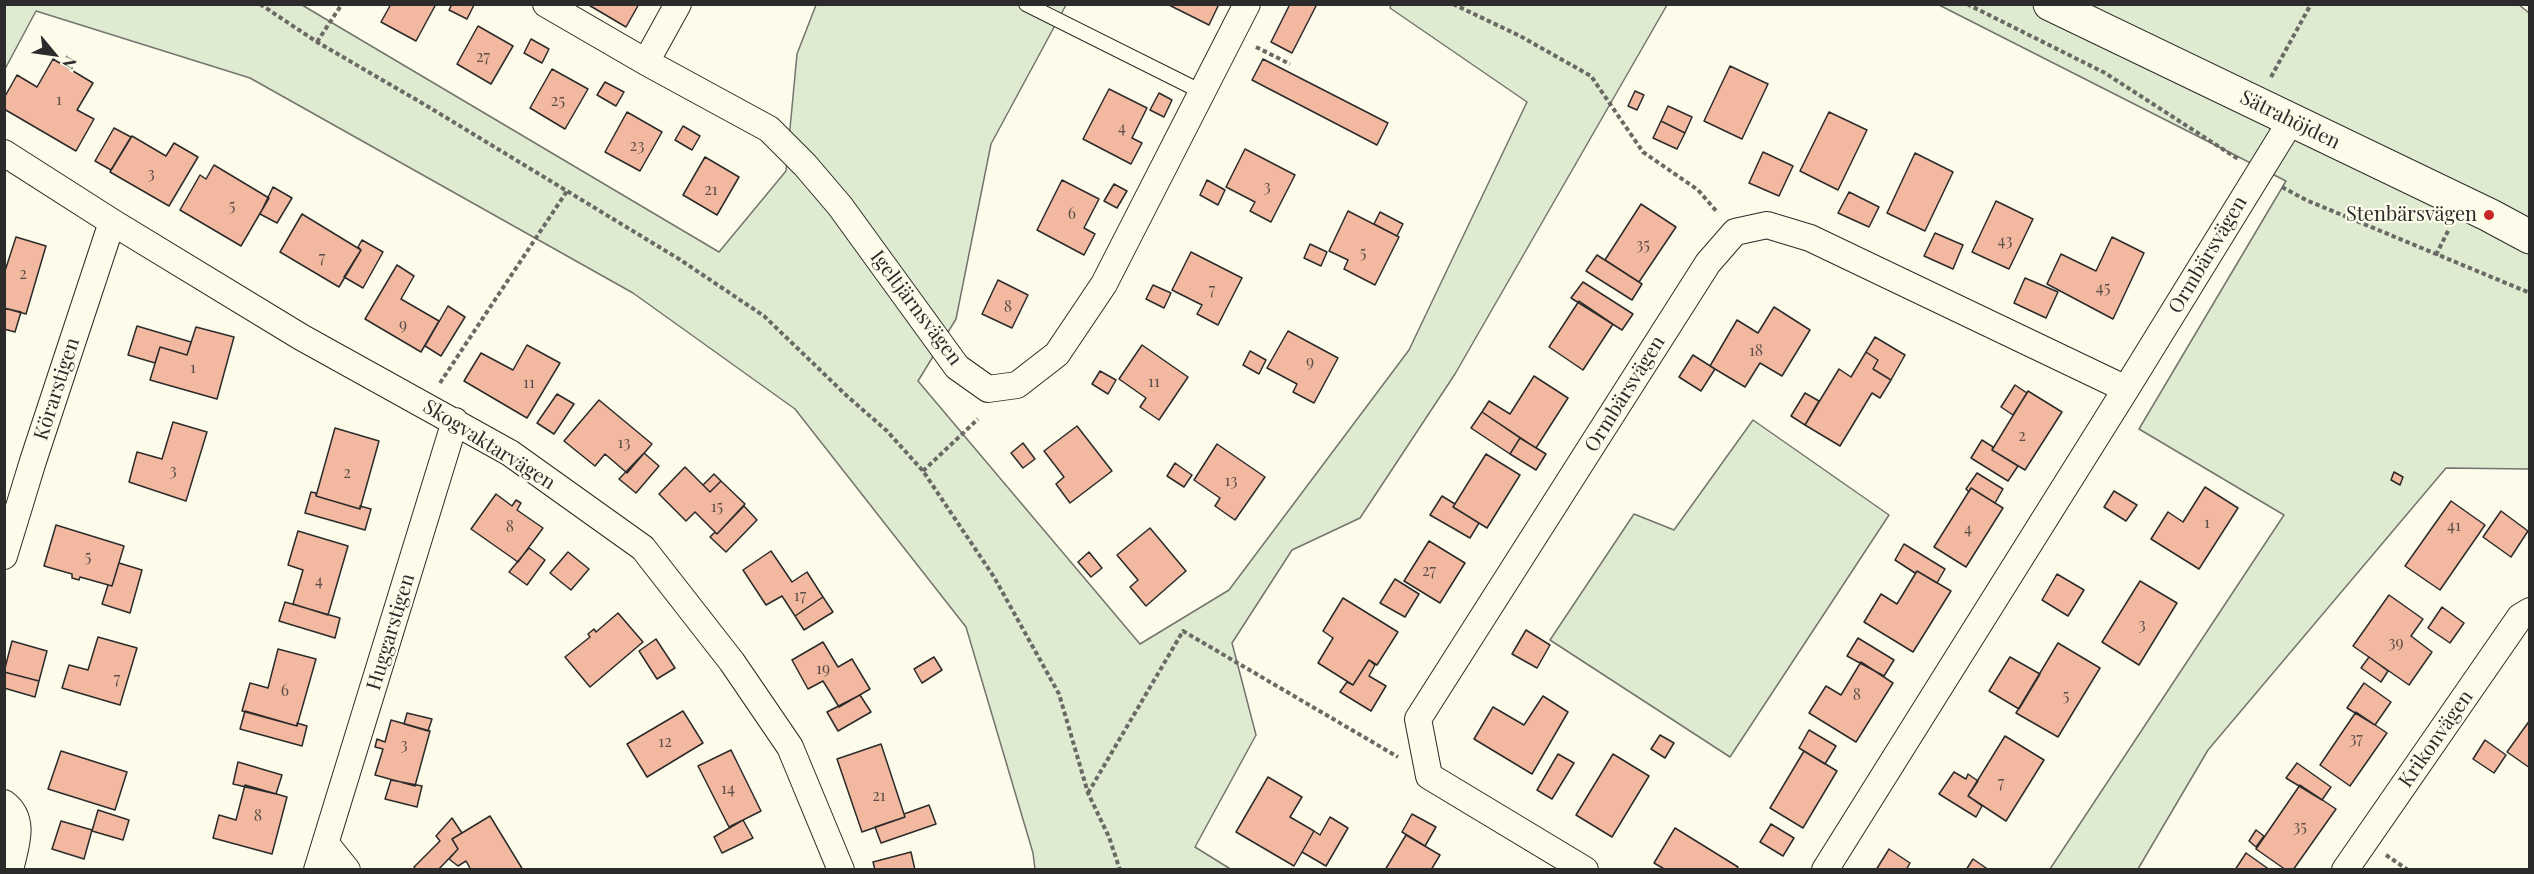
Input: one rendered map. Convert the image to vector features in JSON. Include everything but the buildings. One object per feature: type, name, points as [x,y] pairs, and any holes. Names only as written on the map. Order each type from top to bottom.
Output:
[{"type":"street","name":"Igeltjärnsvägen","points":[[546,4],[769,129],[805,165],[840,206],[957,367],[987,389],[1017,385],[1057,354],[1104,284],[1247,4]]},
{"type":"street","points":[[646,62],[678,4]]},
{"type":"street","name":"Sätrahöjden","points":[[2050,4],[2489,215],[2529,237]]},
{"type":"street","name":"Ormbärsvägen","points":[[1825,870],[2126,390],[2290,121]]},
{"type":"street","name":"Skogvaktarvägen","points":[[4,153],[301,337],[510,453],[643,548],[732,662],[790,747],[842,870]]},
{"type":"street","name":"Körarstigen","points":[[4,556],[112,222]]},
{"type":"street","points":[[1735,232],[1767,225],[1810,238],[2126,390]]},
{"type":"street","name":"Ormbärsvägen","points":[[1429,776],[1418,719],[1708,262],[1735,232]]},
{"type":"street","name":"Huggarstigen","points":[[317,870],[455,421]]},
{"type":"street","name":"Krikonvägen","points":[[2345,870],[2520,617],[2529,611]]},
{"type":"street","points":[[1429,776],[1585,870]]},
{"type":"street","points":[[4,803],[9,807],[19,825],[10,870]]},
{"type":"street","points":[[326,844],[347,870]]},
{"type":"lane","points":[[1026,4],[1202,92]]},
{"type":"path","points":[[260,4],[317,42],[679,259],[764,316],[887,431],[923,471],[994,578],[1059,694],[1088,793],[1109,837],[1120,870]]},
{"type":"path","points":[[317,42],[342,4]]},
{"type":"path","points":[[1454,4],[1520,36],[1591,76],[1643,152],[1698,190],[1735,232]]},
{"type":"path","points":[[2256,104],[2312,4]]},
{"type":"path","points":[[1232,34],[1290,64]]},
{"type":"path","points":[[426,405],[567,191]]},
{"type":"path","points":[[2436,255],[2449,229]]},
{"type":"path","points":[[923,471],[978,419]]},
{"type":"path","points":[[1088,793],[1183,631],[1429,776]]},
{"type":"green space","points":[[2518,4],[2529,13],[2529,469],[2446,468],[2208,750],[2138,869],[2050,869],[2284,515],[2139,429],[2286,181],[1939,5]]},
{"type":"green space","points":[[5,5],[302,5],[719,252],[786,171],[797,54],[816,5],[1066,5],[991,144],[956,319],[918,381],[1140,644],[1229,590],[1409,350],[1527,102],[1390,8],[1391,5],[1667,5],[1455,374],[1360,518],[1292,550],[1232,643],[1256,735],[1195,847],[1232,870],[1035,869],[1033,853],[966,627],[795,409],[633,293],[250,78],[36,11],[5,69]]},
{"type":"green space","points":[[1753,420],[1889,515],[1730,757],[1550,640],[1634,514],[1674,530]]},
{"type":"place","name":"Stenbärsvägen","points":[[2489,215]]}]
